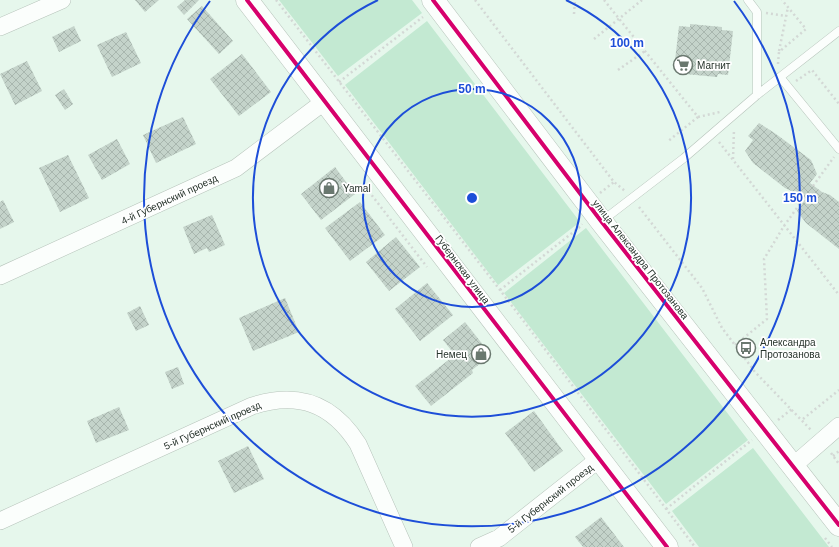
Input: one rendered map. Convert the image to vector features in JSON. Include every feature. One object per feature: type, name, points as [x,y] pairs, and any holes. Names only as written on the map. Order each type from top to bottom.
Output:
[{"type":"street","points":[[0,27],[62,0]]},
{"type":"street","name":"улица Александра Протозанова","points":[[436,3],[587,203],[839,525]]},
{"type":"street","name":"Губернская улица","points":[[254,4],[325,101],[667,547]]},
{"type":"street","name":"4-й Губернский проезд","points":[[0,276],[236,168],[325,101]]},
{"type":"street","name":"5-й Губернский проезд","points":[[0,521],[252,406],[267,401],[282,399],[298,400],[313,404],[327,411],[350,431],[358,444],[404,547]]},
{"type":"street","points":[[793,466],[839,426]]},
{"type":"street","name":"5-й Губернский проезд","points":[[479,547],[499,538],[599,459]]},
{"type":"lane","points":[[748,0],[758,12],[757,95]]},
{"type":"lane","points":[[601,221],[684,158],[757,95],[839,31]]},
{"type":"lane","points":[[780,77],[837,153]]},
{"type":"path","points":[[276,0],[500,290],[695,547]]},
{"type":"path","points":[[475,0],[614,182],[632,197],[702,288],[722,328],[756,372],[802,419],[839,464]]},
{"type":"path","points":[[574,14],[575,0]]},
{"type":"path","points":[[604,0],[698,116],[667,142]]},
{"type":"path","points":[[594,39],[642,0]]},
{"type":"path","points":[[339,82],[436,3]]},
{"type":"path","points":[[779,52],[788,6]]},
{"type":"path","points":[[758,12],[786,16]]},
{"type":"path","points":[[618,70],[645,51]]},
{"type":"path","points":[[788,86],[812,70],[839,104]]},
{"type":"path","points":[[733,159],[734,129]]},
{"type":"path","points":[[713,134],[839,295]]},
{"type":"path","points":[[813,186],[837,153]]},
{"type":"path","points":[[500,290],[581,226],[587,203],[614,182]]},
{"type":"path","points":[[735,345],[767,318],[764,259],[784,226],[804,198]]},
{"type":"path","points":[[802,419],[839,390]]},
{"type":"path","points":[[666,509],[792,409]]},
{"type":"path","points":[[833,456],[839,451]]},
{"type":"green space","points":[[279,0],[412,0],[422,13],[338,76]]},
{"type":"green space","points":[[427,21],[580,222],[498,285],[345,85]]},
{"type":"green space","points":[[586,228],[748,440],[666,504],[504,293]]},
{"type":"green space","points":[[753,448],[829,547],[699,547],[672,511]]},
{"type":"building","points":[[135,0],[159,0],[145,12]]},
{"type":"building","points":[[185,0],[199,0],[184,15],[177,7]]},
{"type":"building","points":[[202,6],[233,41],[219,54],[187,19]]},
{"type":"building","points":[[690,24],[722,27],[722,30],[733,31],[728,75],[718,74],[717,77],[685,74],[685,70],[674,69],[679,26],[690,27]]},
{"type":"building","points":[[74,26],[81,41],[59,52],[52,37]]},
{"type":"building","points":[[126,32],[141,63],[112,77],[97,45]]},
{"type":"building","points":[[242,54],[271,92],[239,116],[210,79]]},
{"type":"building","points":[[27,61],[42,91],[15,105],[0,74]]},
{"type":"building","points":[[64,89],[73,104],[65,110],[55,95]]},
{"type":"building","points":[[183,117],[196,144],[156,163],[143,135]]},
{"type":"building","points":[[759,123],[811,160],[817,174],[810,183],[839,202],[839,249],[806,223],[797,211],[805,199],[785,188],[753,163],[745,151],[753,140],[748,136]]},
{"type":"building","points":[[117,139],[130,164],[102,180],[88,155]]},
{"type":"building","points":[[68,155],[89,198],[60,212],[39,168]]},
{"type":"building","points":[[335,167],[355,194],[321,220],[301,194]]},
{"type":"building","points":[[3,200],[14,222],[0,229],[0,202]]},
{"type":"building","points":[[360,202],[385,235],[350,261],[325,228]]},
{"type":"building","points":[[212,215],[225,245],[209,252],[207,248],[194,254],[183,227]]},
{"type":"building","points":[[396,237],[420,267],[389,291],[366,262]]},
{"type":"building","points":[[427,283],[453,315],[420,341],[395,309]]},
{"type":"building","points":[[285,298],[299,332],[253,351],[239,318]]},
{"type":"building","points":[[140,306],[149,325],[136,331],[127,313]]},
{"type":"building","points":[[465,322],[491,355],[472,370],[473,373],[431,406],[415,386],[455,355],[443,340]]},
{"type":"building","points":[[178,367],[184,384],[172,389],[165,372]]},
{"type":"building","points":[[119,407],[129,430],[96,443],[87,421]]},
{"type":"building","points":[[534,411],[563,451],[534,472],[505,433]]},
{"type":"building","points":[[248,446],[264,479],[234,493],[218,461]]},
{"type":"building","points":[[601,517],[624,547],[583,547],[575,537]]},
{"type":"cycle path","points":[[247,0],[667,547]]},
{"type":"cycle path","points":[[433,0],[601,221],[839,525]]},
{"type":"place","name":"Магнит","points":[[683,65]]},
{"type":"place","name":"Yamal","points":[[329,188]]},
{"type":"place","name":"Александра Протозанова","points":[[746,348]]},
{"type":"place","name":"Немец","points":[[481,354]]}]
